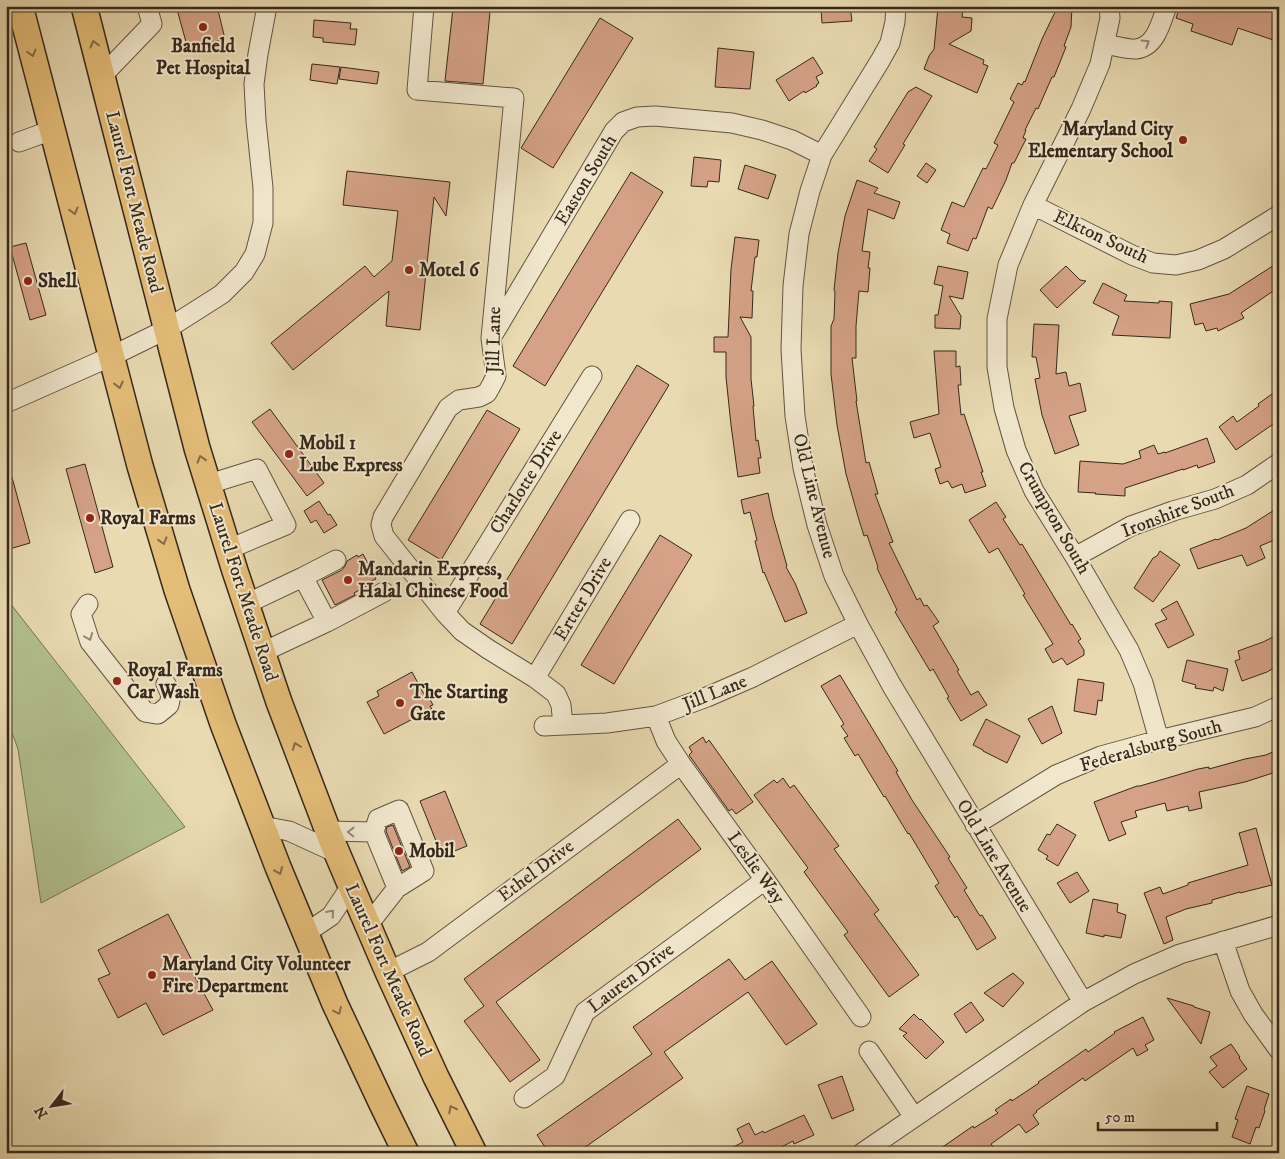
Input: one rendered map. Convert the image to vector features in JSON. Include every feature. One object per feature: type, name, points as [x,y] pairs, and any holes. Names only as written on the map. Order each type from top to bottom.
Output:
[{"type":"main road","points":[[20,6],[140,466],[177,590],[223,724],[278,867],[335,1004],[406,1153]]},
{"type":"main road","name":"Laurel Fort Meade Road","points":[[84,6],[197,448],[279,702],[332,842],[388,972],[436,1077],[474,1153]]},
{"type":"street","points":[[6,403],[112,356],[167,329],[222,294],[244,272],[255,254],[263,223],[264,188],[256,121],[254,84],[267,6]]},
{"type":"street","name":"Jill Lane","points":[[424,6],[417,90],[514,98],[491,338],[496,376],[487,393],[479,397],[459,400],[448,408],[383,517],[381,525],[384,536],[462,631],[536,678],[556,694],[560,704],[554,726],[607,723],[656,716],[753,677],[858,624]]},
{"type":"street","name":"Old Line Avenue","points":[[896,6],[895,22],[890,43],[822,155],[799,234],[793,286],[791,349],[795,416],[802,468],[817,525],[834,576],[858,624],[892,686],[1083,1002]]},
{"type":"street","name":"Crumpton South","points":[[1109,6],[1110,18],[1100,64],[1081,109],[1033,204],[1008,265],[997,319],[997,367],[1004,408],[1016,450],[1034,491],[1129,650],[1143,683],[1159,740]]},
{"type":"street","points":[[1104,44],[1136,49],[1144,46],[1154,38],[1167,6]]},
{"type":"street","points":[[102,76],[150,15]]},
{"type":"street","name":"Easton South","points":[[491,338],[614,131],[623,122],[637,116],[655,116],[732,123],[792,140],[822,155]]},
{"type":"street","points":[[19,142],[52,130]]},
{"type":"street","name":"Elkton South","points":[[1033,204],[1132,255],[1153,263],[1176,265],[1198,260],[1224,249],[1279,215]]},
{"type":"street","name":"Charlotte Drive","points":[[446,613],[592,376]]},
{"type":"street","name":"Ironshire South","points":[[1075,557],[1130,526],[1215,499],[1247,485],[1279,463]]},
{"type":"street","points":[[209,484],[257,469],[286,525],[229,549]]},
{"type":"street","name":"Ertter Drive","points":[[536,678],[630,520]]},
{"type":"street","points":[[246,604],[303,578],[336,560]]},
{"type":"street","points":[[303,578],[327,622]]},
{"type":"street","points":[[263,652],[327,622],[384,592]]},
{"type":"street","points":[[88,604],[82,614],[90,642],[145,712],[158,714],[169,705],[171,695],[166,684]]},
{"type":"street","name":"Federalsburg South","points":[[975,825],[1056,775],[1101,756],[1255,717],[1279,706]]},
{"type":"street","name":"Leslie Way","points":[[656,716],[666,741],[681,764],[861,1017]]},
{"type":"street","name":"Ethel Drive","points":[[388,972],[428,952],[681,764]]},
{"type":"street","points":[[368,925],[397,888],[424,871],[399,810],[378,819],[374,832],[397,888]]},
{"type":"street","points":[[262,826],[332,842],[374,832]]},
{"type":"street","name":"Lauren Drive","points":[[524,1098],[555,1076],[584,1012],[765,880]]},
{"type":"street","points":[[306,934],[330,916],[351,886]]},
{"type":"street","points":[[862,1153],[1083,1002],[1134,974],[1180,954],[1279,925]]},
{"type":"street","points":[[1223,941],[1240,991],[1253,1014],[1279,1050]]},
{"type":"street","points":[[869,1051],[914,1116]]},
{"type":"street","points":[[390,1121],[394,1153]]},
{"type":"green space","points":[[6,598],[185,827],[41,903],[18,749],[6,717]]},
{"type":"building","name":"Banfield Pet Hospital","points":[[176,6],[217,6],[225,39],[188,49]]},
{"type":"building","points":[[828,6],[850,6],[852,21],[822,23],[821,9],[828,9]]},
{"type":"building","points":[[960,6],[963,9],[962,17],[972,18],[971,31],[949,44],[984,60],[983,64],[988,66],[977,93],[924,69],[934,49],[938,7]]},
{"type":"building","points":[[1058,6],[1072,6],[1071,27],[1064,46],[1066,47],[1054,77],[1052,77],[1038,109],[1036,108],[1025,130],[1023,138],[1026,139],[1014,163],[1012,163],[992,209],[988,207],[976,239],[973,238],[968,251],[947,243],[950,234],[941,230],[952,202],[964,207],[983,168],[986,169],[998,145],[994,143],[1014,102],[1010,99],[1018,83],[1022,85],[1025,82],[1042,39]]},
{"type":"building","points":[[1180,6],[1279,6],[1279,42],[1238,28],[1232,45],[1191,31],[1193,24],[1176,18]]},
{"type":"building","points":[[453,8],[490,12],[483,84],[445,81]]},
{"type":"building","points":[[600,18],[633,38],[553,168],[521,148]]},
{"type":"building","points":[[314,20],[351,23],[350,29],[357,29],[355,45],[323,42],[323,38],[313,37]]},
{"type":"building","points":[[718,48],[754,52],[750,89],[715,87]]},
{"type":"building","points":[[813,57],[823,73],[816,77],[819,83],[817,86],[805,93],[804,91],[789,101],[776,80]]},
{"type":"building","points":[[312,64],[340,67],[337,84],[310,80]]},
{"type":"building","points":[[341,67],[379,72],[377,84],[339,79]]},
{"type":"building","points":[[916,87],[932,96],[888,173],[869,161],[877,149],[874,147],[908,92]]},
{"type":"building","points":[[694,157],[721,160],[719,182],[708,181],[707,187],[691,186]]},
{"type":"building","points":[[926,163],[936,170],[927,183],[917,176]]},
{"type":"building","points":[[745,165],[776,175],[768,199],[738,189]]},
{"type":"building","name":"Motel 6","points":[[347,171],[450,182],[446,216],[434,197],[420,330],[386,326],[389,291],[293,370],[271,343],[365,266],[374,277],[392,261],[398,211],[343,205]]},
{"type":"building","points":[[631,172],[663,192],[545,386],[513,366]]},
{"type":"building","points":[[857,180],[878,188],[874,193],[900,202],[894,219],[868,209],[862,251],[870,252],[868,292],[859,291],[856,358],[852,358],[856,401],[866,463],[869,462],[878,494],[875,494],[893,542],[889,543],[917,600],[920,598],[924,606],[927,605],[939,622],[933,626],[959,670],[957,671],[971,695],[978,691],[987,705],[961,721],[933,669],[930,671],[895,612],[897,610],[877,568],[867,535],[864,536],[846,474],[837,425],[831,374],[831,326],[834,319],[834,290],[838,253],[845,216]]},
{"type":"building","points":[[735,237],[759,240],[751,291],[753,291],[752,318],[740,317],[751,337],[751,379],[756,441],[758,440],[761,458],[758,458],[760,473],[738,477],[726,377],[726,352],[714,352],[714,337],[728,337],[731,269]]},
{"type":"building","name":"Shell","points":[[26,243],[46,315],[30,320],[10,247]]},
{"type":"building","points":[[1279,262],[1279,287],[1241,313],[1244,318],[1218,331],[1217,328],[1206,331],[1203,323],[1195,325],[1190,304],[1229,294]]},
{"type":"building","points":[[938,266],[968,272],[963,299],[949,296],[961,316],[960,329],[935,328],[935,315],[938,315],[943,286],[934,284]]},
{"type":"building","points":[[1066,266],[1080,280],[1086,281],[1057,308],[1040,290]]},
{"type":"building","points":[[1103,283],[1127,295],[1124,301],[1172,302],[1170,338],[1112,335],[1119,316],[1093,303]]},
{"type":"building","points":[[1034,324],[1059,325],[1056,374],[1066,372],[1069,386],[1080,383],[1086,411],[1069,416],[1079,445],[1055,454],[1042,415],[1035,379],[1040,378],[1036,357],[1032,357]]},
{"type":"building","points":[[934,351],[956,351],[956,367],[960,366],[961,385],[958,385],[961,415],[964,414],[986,486],[965,493],[962,484],[952,488],[948,481],[940,484],[935,469],[941,467],[930,433],[914,438],[910,422],[939,414]]},
{"type":"building","points":[[637,365],[669,385],[512,644],[480,624]]},
{"type":"building","points":[[1279,389],[1279,420],[1236,450],[1219,427],[1233,416],[1237,422]]},
{"type":"building","name":"Mobil 1 Lube Express","points":[[270,409],[324,483],[307,496],[252,422]]},
{"type":"building","points":[[487,410],[520,429],[441,560],[408,540]]},
{"type":"building","points":[[1207,438],[1215,462],[1198,468],[1197,465],[1183,469],[1125,488],[1125,496],[1078,492],[1080,461],[1123,464],[1141,458],[1139,451],[1154,445],[1158,454]]},
{"type":"building","name":"Royal Farms","points":[[85,464],[113,567],[95,573],[66,469]]},
{"type":"building","points":[[10,470],[30,543],[6,550],[6,471]]},
{"type":"building","points":[[768,493],[786,567],[795,583],[807,613],[785,622],[763,573],[750,512],[744,514],[741,500]]},
{"type":"building","points":[[319,501],[337,525],[324,533],[316,520],[311,523],[304,511]]},
{"type":"building","points":[[996,502],[1006,517],[1003,519],[1020,545],[1022,544],[1081,639],[1078,641],[1084,650],[1084,655],[1067,665],[1062,658],[1053,663],[1045,649],[1053,644],[1023,595],[1025,594],[998,548],[989,553],[969,520]]},
{"type":"building","points":[[1279,507],[1279,538],[1260,546],[1265,558],[1247,566],[1242,555],[1198,569],[1190,549],[1246,528]]},
{"type":"building","points":[[660,535],[692,555],[614,684],[581,665]]},
{"type":"building","points":[[1160,551],[1180,565],[1153,602],[1134,588],[1153,558]]},
{"type":"building","name":"Mandarin Express, Halal Chinese Food","points":[[363,554],[376,579],[354,593],[355,595],[335,605],[322,580],[342,570],[347,561]]},
{"type":"building","points":[[1177,601],[1194,635],[1168,648],[1155,624],[1167,619],[1161,610]]},
{"type":"building","points":[[1279,634],[1279,665],[1267,672],[1242,681],[1235,661],[1240,659],[1238,651]]},
{"type":"building","points":[[1187,660],[1228,669],[1223,691],[1214,687],[1213,691],[1195,688],[1196,685],[1182,681]]},
{"type":"building","name":"The Starting Gate","points":[[412,672],[424,694],[426,692],[433,705],[430,706],[432,709],[384,734],[367,702],[379,696],[377,691]]},
{"type":"building","points":[[840,675],[898,771],[896,772],[912,800],[950,857],[948,858],[967,888],[964,890],[996,938],[977,950],[957,916],[955,918],[935,886],[939,883],[909,833],[858,754],[855,756],[844,738],[848,736],[841,726],[844,724],[821,686]]},
{"type":"building","points":[[1078,679],[1104,683],[1102,701],[1098,700],[1096,715],[1074,711]]},
{"type":"building","points":[[1052,706],[1062,733],[1042,744],[1028,719]]},
{"type":"building","points":[[986,719],[1020,736],[1007,763],[973,745]]},
{"type":"building","points":[[703,737],[706,743],[709,740],[753,802],[736,814],[732,809],[729,811],[689,755],[692,752],[689,747]]},
{"type":"building","points":[[1279,749],[1279,771],[1245,782],[1199,792],[1202,808],[1189,811],[1188,806],[1167,811],[1165,803],[1135,811],[1137,817],[1121,822],[1126,834],[1109,841],[1094,802],[1137,786],[1198,769],[1209,767],[1209,769],[1266,755]]},
{"type":"building","points":[[783,778],[790,788],[794,785],[839,846],[834,849],[879,910],[874,914],[919,975],[889,997],[844,935],[848,932],[804,872],[808,868],[754,795],[774,780],[777,783]]},
{"type":"building","points":[[445,791],[467,846],[442,856],[420,801]]},
{"type":"building","points":[[678,819],[701,849],[496,1002],[540,1060],[510,1082],[464,1021],[484,1006],[464,979]]},
{"type":"building","points":[[1057,824],[1076,835],[1058,866],[1046,859],[1048,856],[1038,850],[1047,834],[1050,835]]},
{"type":"building","points":[[393,825],[410,867],[402,871],[386,831],[387,827]]},
{"type":"building","points":[[1256,828],[1272,885],[1212,900],[1212,903],[1186,909],[1166,917],[1173,940],[1164,944],[1144,893],[1160,887],[1163,894],[1188,885],[1188,883],[1248,865],[1239,833]]},
{"type":"building","points":[[1077,872],[1089,891],[1070,903],[1057,883]]},
{"type":"building","points":[[1093,899],[1118,904],[1117,912],[1126,915],[1121,938],[1086,933]]},
{"type":"building","name":"Maryland City Volunteer Fire Department","points":[[168,914],[199,974],[195,977],[213,1010],[163,1035],[146,1003],[118,1018],[98,979],[110,974],[98,950]]},
{"type":"building","points":[[729,959],[745,980],[772,961],[817,1024],[786,1045],[748,992],[664,1052],[683,1078],[577,1153],[549,1153],[537,1135],[652,1054],[633,1027]]},
{"type":"building","points":[[1013,973],[1024,983],[1003,1007],[984,993]]},
{"type":"building","points":[[1167,998],[1210,1012],[1201,1044]]},
{"type":"building","points":[[971,1002],[984,1020],[966,1033],[954,1014]]},
{"type":"building","points":[[914,1014],[944,1042],[926,1059],[903,1036],[907,1033],[899,1029]]},
{"type":"building","points":[[1143,1017],[1154,1040],[1145,1045],[1148,1050],[1137,1056],[1133,1048],[1085,1081],[1083,1078],[1036,1111],[1033,1115],[1039,1124],[1026,1133],[1019,1124],[991,1144],[994,1148],[987,1153],[934,1153],[973,1126],[974,1128],[998,1113],[995,1110],[1039,1083],[1086,1049],[1088,1052],[1114,1032]]},
{"type":"building","points":[[1231,1044],[1247,1069],[1223,1088],[1209,1072],[1217,1066],[1210,1057]]},
{"type":"building","points":[[842,1076],[854,1110],[832,1119],[818,1085]]},
{"type":"building","points":[[1247,1086],[1269,1094],[1259,1128],[1256,1127],[1250,1144],[1232,1137],[1238,1120],[1235,1119]]},
{"type":"building","points":[[804,1115],[814,1135],[794,1144],[793,1141],[770,1153],[722,1153],[743,1142],[737,1129],[749,1123],[755,1135],[763,1131],[764,1133]]},
{"type":"place","name":"Banfield Pet Hospital","points":[[203,27]]},
{"type":"place","name":"Maryland City Elementary School","points":[[1183,140]]},
{"type":"place","name":"Motel 6","points":[[409,270]]},
{"type":"place","name":"Shell","points":[[28,281]]},
{"type":"place","name":"Mobil 1 Lube Express","points":[[289,454]]},
{"type":"place","name":"Royal Farms","points":[[90,518]]},
{"type":"place","name":"Mandarin Express, Halal Chinese Food","points":[[348,580]]},
{"type":"place","name":"Royal Farms Car Wash","points":[[117,681]]},
{"type":"place","name":"The Starting Gate","points":[[400,703]]},
{"type":"place","name":"Mobil","points":[[399,851]]},
{"type":"place","name":"Maryland City Volunteer Fire Department","points":[[152,975]]}]
